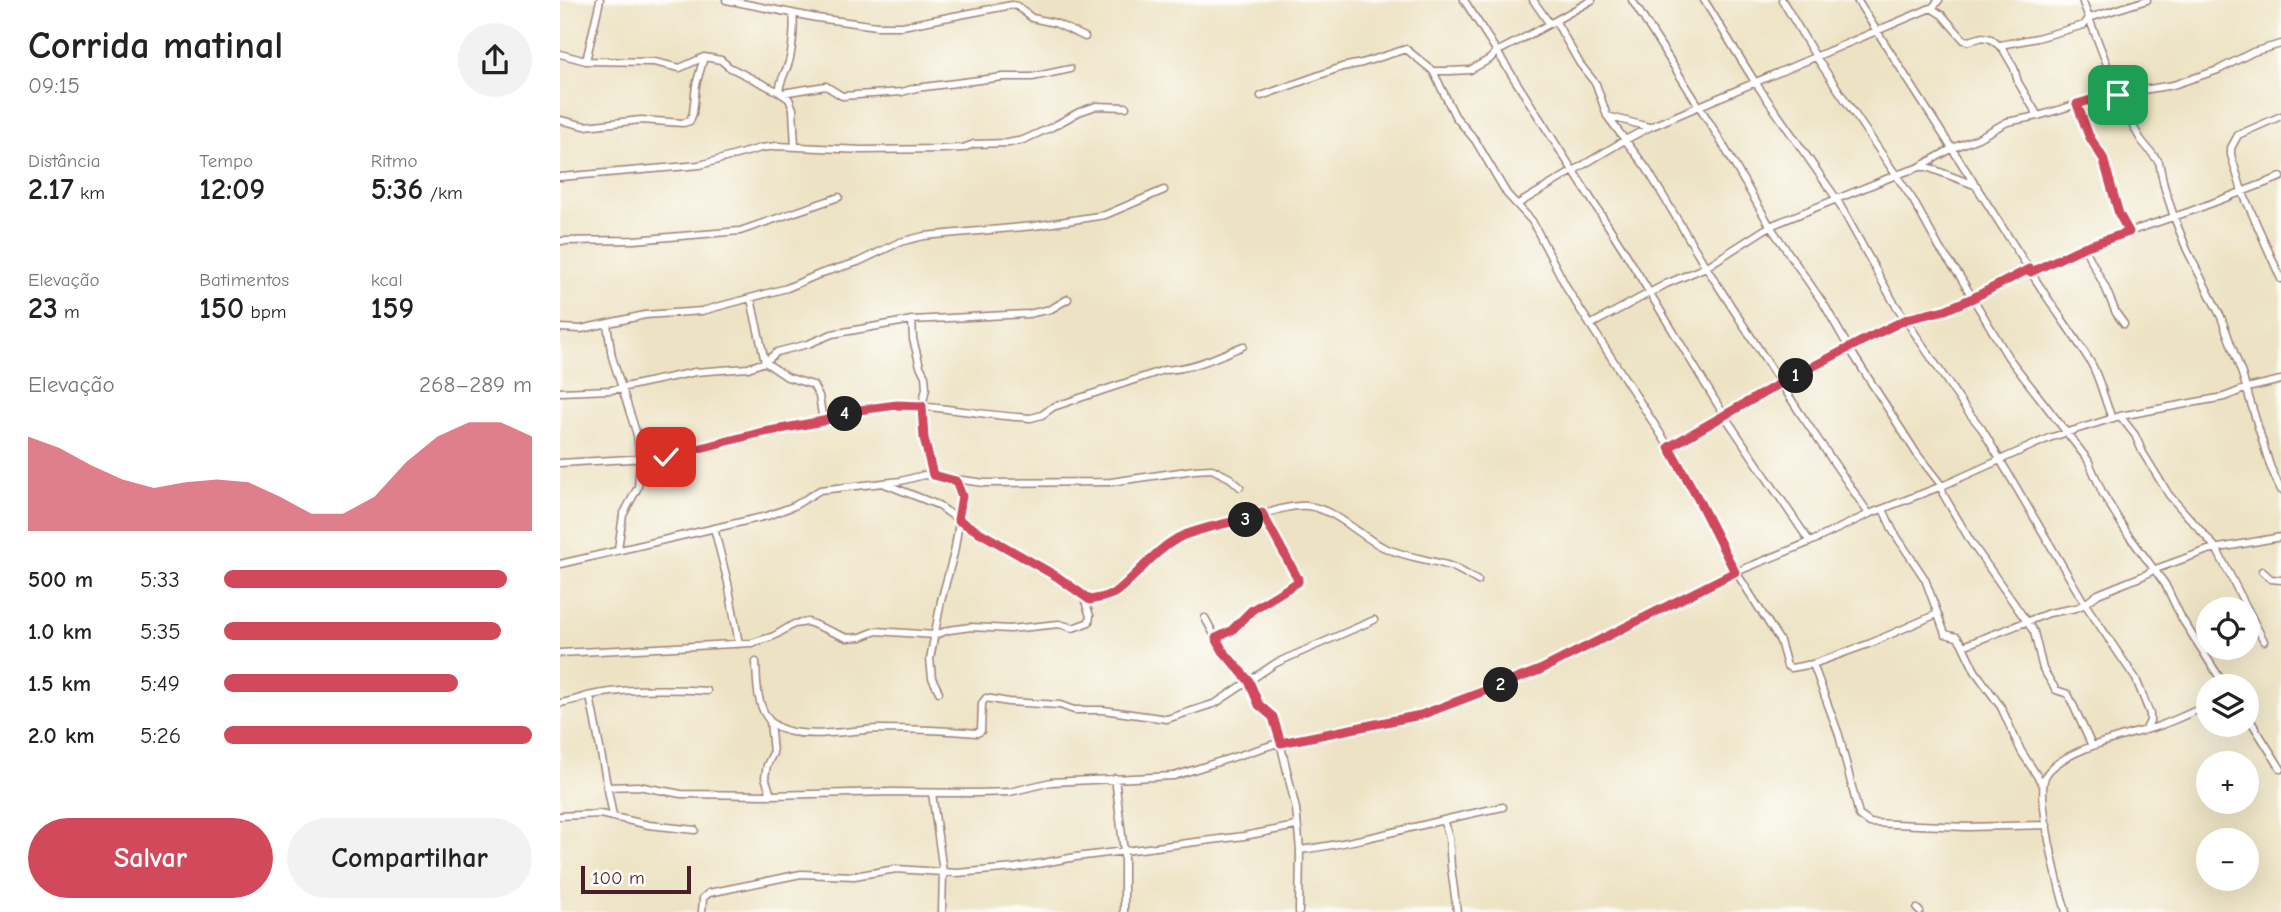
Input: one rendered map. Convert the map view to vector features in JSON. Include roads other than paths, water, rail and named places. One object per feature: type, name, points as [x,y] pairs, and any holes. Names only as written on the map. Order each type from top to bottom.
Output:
[{"type":"street","points":[[586,61],[600,0]]},
{"type":"street","points":[[726,0],[793,14],[877,26],[902,26],[1012,5],[1032,18],[1055,23],[1085,37]]},
{"type":"street","points":[[1464,0],[1724,415],[1810,542]]},
{"type":"street","points":[[1533,0],[1596,84],[1607,116],[1647,169],[1706,267],[1869,514]]},
{"type":"street","points":[[1433,71],[1470,70],[1490,59],[1496,52],[1592,0]]},
{"type":"street","points":[[1632,0],[1770,226],[1825,306],[1917,454],[1942,486],[1943,494],[1971,542],[2034,632],[2043,669],[2056,690],[2068,694],[2092,746]]},
{"type":"street","points":[[1703,0],[1755,82],[1836,198],[1893,301],[1982,429],[2085,604],[2136,679],[2150,714],[2146,729]]},
{"type":"street","points":[[1782,0],[1816,57],[1896,175],[2008,357],[2088,460],[2103,494],[2127,533],[2165,584],[2182,620],[2217,674]]},
{"type":"street","points":[[1857,0],[2043,294],[2072,330],[2100,381],[2112,418]]},
{"type":"street","points":[[1518,204],[1650,127],[1930,8],[1939,0]]},
{"type":"street","points":[[2082,0],[2103,49],[2118,95],[2141,140],[2159,162],[2174,216],[2187,250],[2217,306],[2247,388],[2270,466],[2281,490]]},
{"type":"street","points":[[1930,8],[1942,15],[1964,40],[1983,37],[2000,45],[2037,38],[2084,24],[2089,18],[2147,0]]},
{"type":"street","points":[[780,92],[781,79],[789,63],[794,30],[793,14]]},
{"type":"street","points":[[1591,326],[1650,293],[1706,267],[1770,226],[1920,167],[2007,122],[2038,116],[2101,97],[2173,85],[2218,70],[2253,52],[2281,44]]},
{"type":"street","points":[[2000,45],[2038,116]]},
{"type":"street","points":[[1261,96],[1342,67],[1406,49],[1433,71],[1455,116],[1475,140],[1507,194],[1532,221],[1569,292],[1669,447],[1735,572],[1780,641],[1787,666],[1796,668],[1813,664],[1889,636],[1937,614]]},
{"type":"street","points":[[560,54],[586,61],[638,60],[680,68],[704,57],[721,60],[789,99],[793,109],[795,147]]},
{"type":"street","points":[[560,120],[585,126],[642,120],[683,123],[690,121],[698,74],[704,57]]},
{"type":"street","points":[[780,92],[826,86],[842,96],[902,92],[1003,77],[1045,75],[1070,69]]},
{"type":"street","points":[[2077,104],[2089,136],[2103,158],[2115,201],[2129,232]]},
{"type":"street","points":[[560,177],[700,165],[761,148],[943,149],[963,148],[974,144],[1008,143],[1023,140],[1096,106],[1126,107]]},
{"type":"street","points":[[1607,116],[1650,127]]},
{"type":"street","points":[[2281,116],[2238,135],[2231,148],[2231,159],[2242,191],[2281,279]]},
{"type":"street","points":[[1920,167],[1933,169],[1977,186]]},
{"type":"street","points":[[1669,447],[1781,383],[1907,319],[1945,310],[2084,247],[2281,177]]},
{"type":"street","points":[[560,328],[581,330],[645,315],[702,311],[787,288],[858,262],[900,242],[924,236],[1034,226],[1105,215],[1164,190]]},
{"type":"street","points":[[560,242],[634,240],[740,231],[839,197]]},
{"type":"street","points":[[2084,247],[2124,324]]},
{"type":"street","points":[[751,299],[765,362],[786,377],[813,385],[819,396],[823,421]]},
{"type":"street","points":[[560,392],[611,390],[695,372],[748,368],[765,362],[777,352],[832,334],[912,320],[1028,314],[1051,309],[1068,299]]},
{"type":"street","points":[[912,320],[926,388],[922,406],[924,438],[933,475]]},
{"type":"street","points":[[607,324],[612,356],[637,435],[640,460],[638,487],[623,515],[618,549]]},
{"type":"street","points":[[560,463],[666,457],[759,433],[823,421],[859,410],[897,405],[1031,418],[1065,403],[1164,370],[1177,370],[1199,364],[1243,346]]},
{"type":"street","points":[[607,787],[638,786],[681,794],[1010,792],[1051,782],[1174,776],[1281,743],[1421,715],[1540,670],[1735,572],[1810,542],[1896,502],[1942,486],[2049,438],[2120,416],[2224,397],[2281,380]]},
{"type":"street","points":[[2120,416],[2135,435],[2169,495],[2216,548],[2264,641]]},
{"type":"street","points":[[560,564],[780,512],[820,490],[885,484],[933,475],[956,481],[985,483],[1111,482],[1212,469],[1230,478],[1240,487]]},
{"type":"street","points":[[939,692],[932,678],[930,659],[954,553],[962,496],[956,481]]},
{"type":"street","points":[[885,484],[938,505],[958,520],[1056,576],[1090,600],[1115,592],[1161,549],[1181,537],[1208,527],[1241,522],[1262,513],[1308,506],[1330,513],[1381,546],[1397,553],[1453,567],[1478,581]]},
{"type":"street","points":[[1883,509],[1893,531],[1925,579],[1945,634],[1957,637],[1963,646],[1975,671],[2001,707],[2021,751],[2043,785]]},
{"type":"street","points":[[1216,638],[1231,631],[1260,605],[1298,582],[1262,513]]},
{"type":"street","points":[[714,528],[729,583],[738,644]]},
{"type":"street","points":[[1963,646],[2049,613],[2085,604],[2098,594],[2153,570],[2216,548],[2281,537]]},
{"type":"street","points":[[2262,571],[2271,579],[2281,580]]},
{"type":"street","points":[[560,653],[751,643],[774,636],[794,624],[808,622],[847,638],[861,637],[876,631],[934,635],[971,627],[1010,629],[1059,624],[1073,628],[1089,622],[1090,616],[1084,598]]},
{"type":"street","points":[[1205,618],[1223,651],[1249,681],[1259,705],[1273,717],[1296,810],[1300,850],[1299,912]]},
{"type":"street","points":[[770,721],[780,729],[794,732],[940,729],[979,733],[982,703],[986,698],[1167,719],[1216,703],[1276,663],[1374,620]]},
{"type":"street","points":[[756,662],[758,696],[770,721],[773,753],[765,776],[771,795]]},
{"type":"street","points":[[1813,664],[1839,735],[1860,815],[1870,823],[1967,827],[2047,825]]},
{"type":"street","points":[[560,703],[619,691],[707,691]]},
{"type":"street","points":[[590,696],[613,816]]},
{"type":"street","points":[[2066,912],[2054,873],[2043,785],[2046,775],[2054,766],[2092,746],[2196,710]]},
{"type":"street","points":[[2259,734],[2281,769]]},
{"type":"street","points":[[1115,778],[1125,852],[1124,912]]},
{"type":"street","points":[[932,793],[943,872],[942,912]]},
{"type":"street","points":[[1300,850],[1339,845],[1458,815],[1503,807]]},
{"type":"street","points":[[560,816],[600,814],[649,825],[695,830]]},
{"type":"street","points":[[1443,820],[1449,837],[1457,912]]},
{"type":"street","points":[[702,912],[703,898],[709,894],[801,874],[854,876],[896,869],[982,872],[1244,836],[1296,826]]}]
